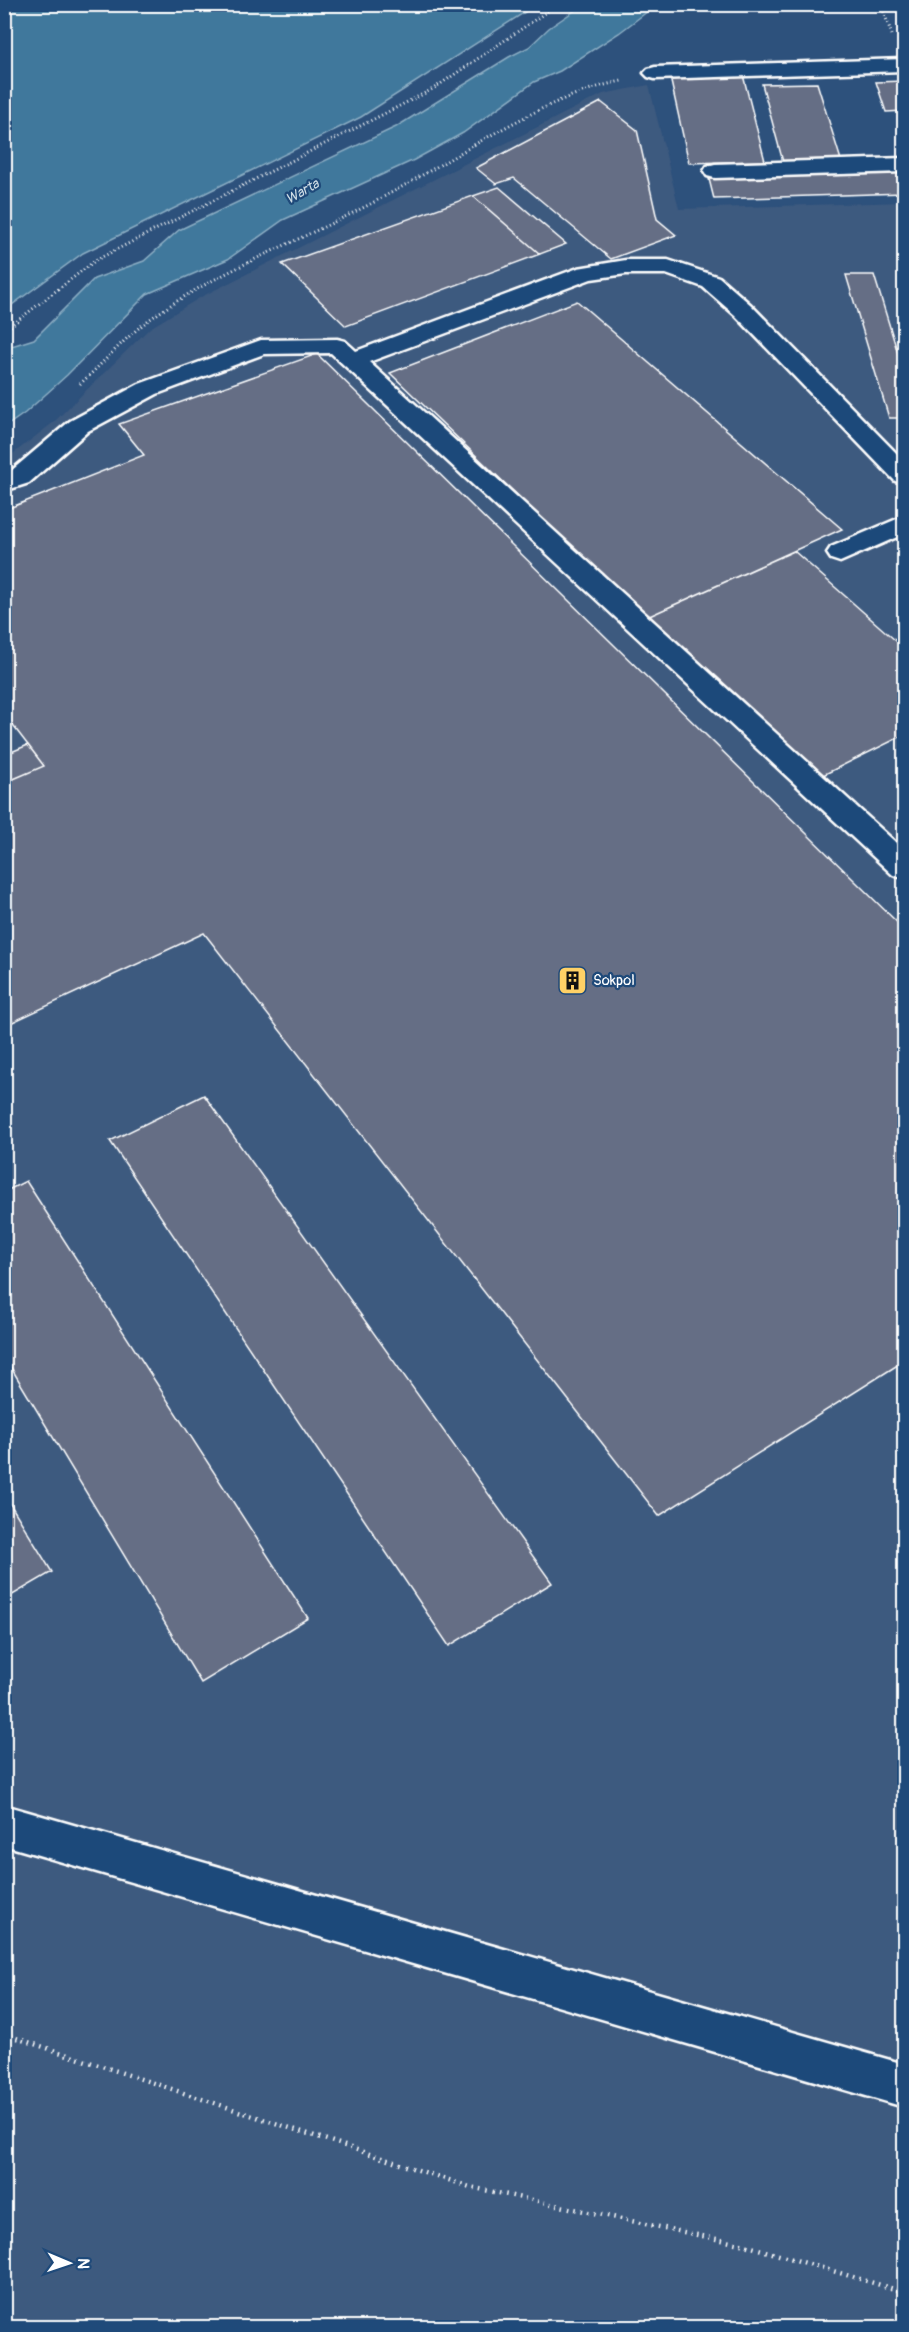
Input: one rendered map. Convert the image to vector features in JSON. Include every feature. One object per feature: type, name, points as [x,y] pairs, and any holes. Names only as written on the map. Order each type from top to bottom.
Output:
[{"type":"street","points":[[655,74],[904,65]]},
{"type":"street","points":[[715,171],[904,165]]},
{"type":"street","points":[[353,360],[586,273],[626,267],[668,267],[711,282],[743,310],[904,475]]},
{"type":"street","points":[[4,483],[20,477],[79,426],[148,389],[261,347],[337,346],[904,867]]},
{"type":"street","points":[[840,553],[904,524]]},
{"type":"street","points":[[4,1825],[904,2086]]},
{"type":"path","points":[[4,331],[96,260],[433,89],[558,4]]},
{"type":"path","points":[[73,391],[145,323],[194,291],[384,198],[554,103],[596,86],[655,74]]},
{"type":"path","points":[[4,2034],[359,2148],[470,2187],[745,2245],[904,2292]]},
{"type":"shaded area","points":[[649,85],[679,209],[904,202],[904,2327],[5,2328],[5,460],[54,422],[150,328],[201,297],[603,94]]},
{"type":"water","points":[[15,5],[536,5],[361,117],[83,253],[5,310],[4,11]]},
{"type":"water","name":"Warta","points":[[583,5],[656,5],[619,33],[560,71],[534,82],[463,133],[414,160],[283,220],[228,259],[147,294],[67,375],[25,413],[5,427],[5,348],[34,339],[94,279],[144,261],[179,230],[396,127],[529,47],[549,28]]},
{"type":"building","points":[[743,75],[765,161],[689,163],[670,77]]},
{"type":"building","points":[[904,81],[904,111],[886,112],[876,82]]},
{"type":"building","points":[[817,83],[841,160],[783,162],[762,84]]},
{"type":"building","points":[[601,102],[637,130],[657,219],[676,235],[611,259],[514,178],[496,184],[476,168]]},
{"type":"building","points":[[904,173],[904,193],[714,199],[709,179]]},
{"type":"building","points":[[499,187],[566,244],[540,254],[473,196]]},
{"type":"building","points":[[473,196],[540,254],[346,326],[282,264]]},
{"type":"building","points":[[846,275],[874,275],[904,373],[904,418],[889,418]]},
{"type":"building","points":[[577,301],[842,529],[645,618],[390,373]]},
{"type":"building","name":"Sokpol","points":[[317,354],[904,929],[904,1361],[659,1516],[204,933],[4,1026],[4,783],[44,766],[4,714],[4,510],[144,455],[119,424]]},
{"type":"building","points":[[794,551],[904,648],[904,735],[813,780],[645,618]]},
{"type":"building","points":[[28,745],[44,766],[4,783],[4,755]]},
{"type":"building","points":[[204,1095],[552,1583],[449,1646],[110,1141]]},
{"type":"building","points":[[26,1181],[308,1618],[201,1683],[4,1356],[4,1192]]},
{"type":"building","points":[[4,1494],[52,1572],[4,1600]]},
{"type":"place","name":"Sokpol","points":[[572,980]]}]
